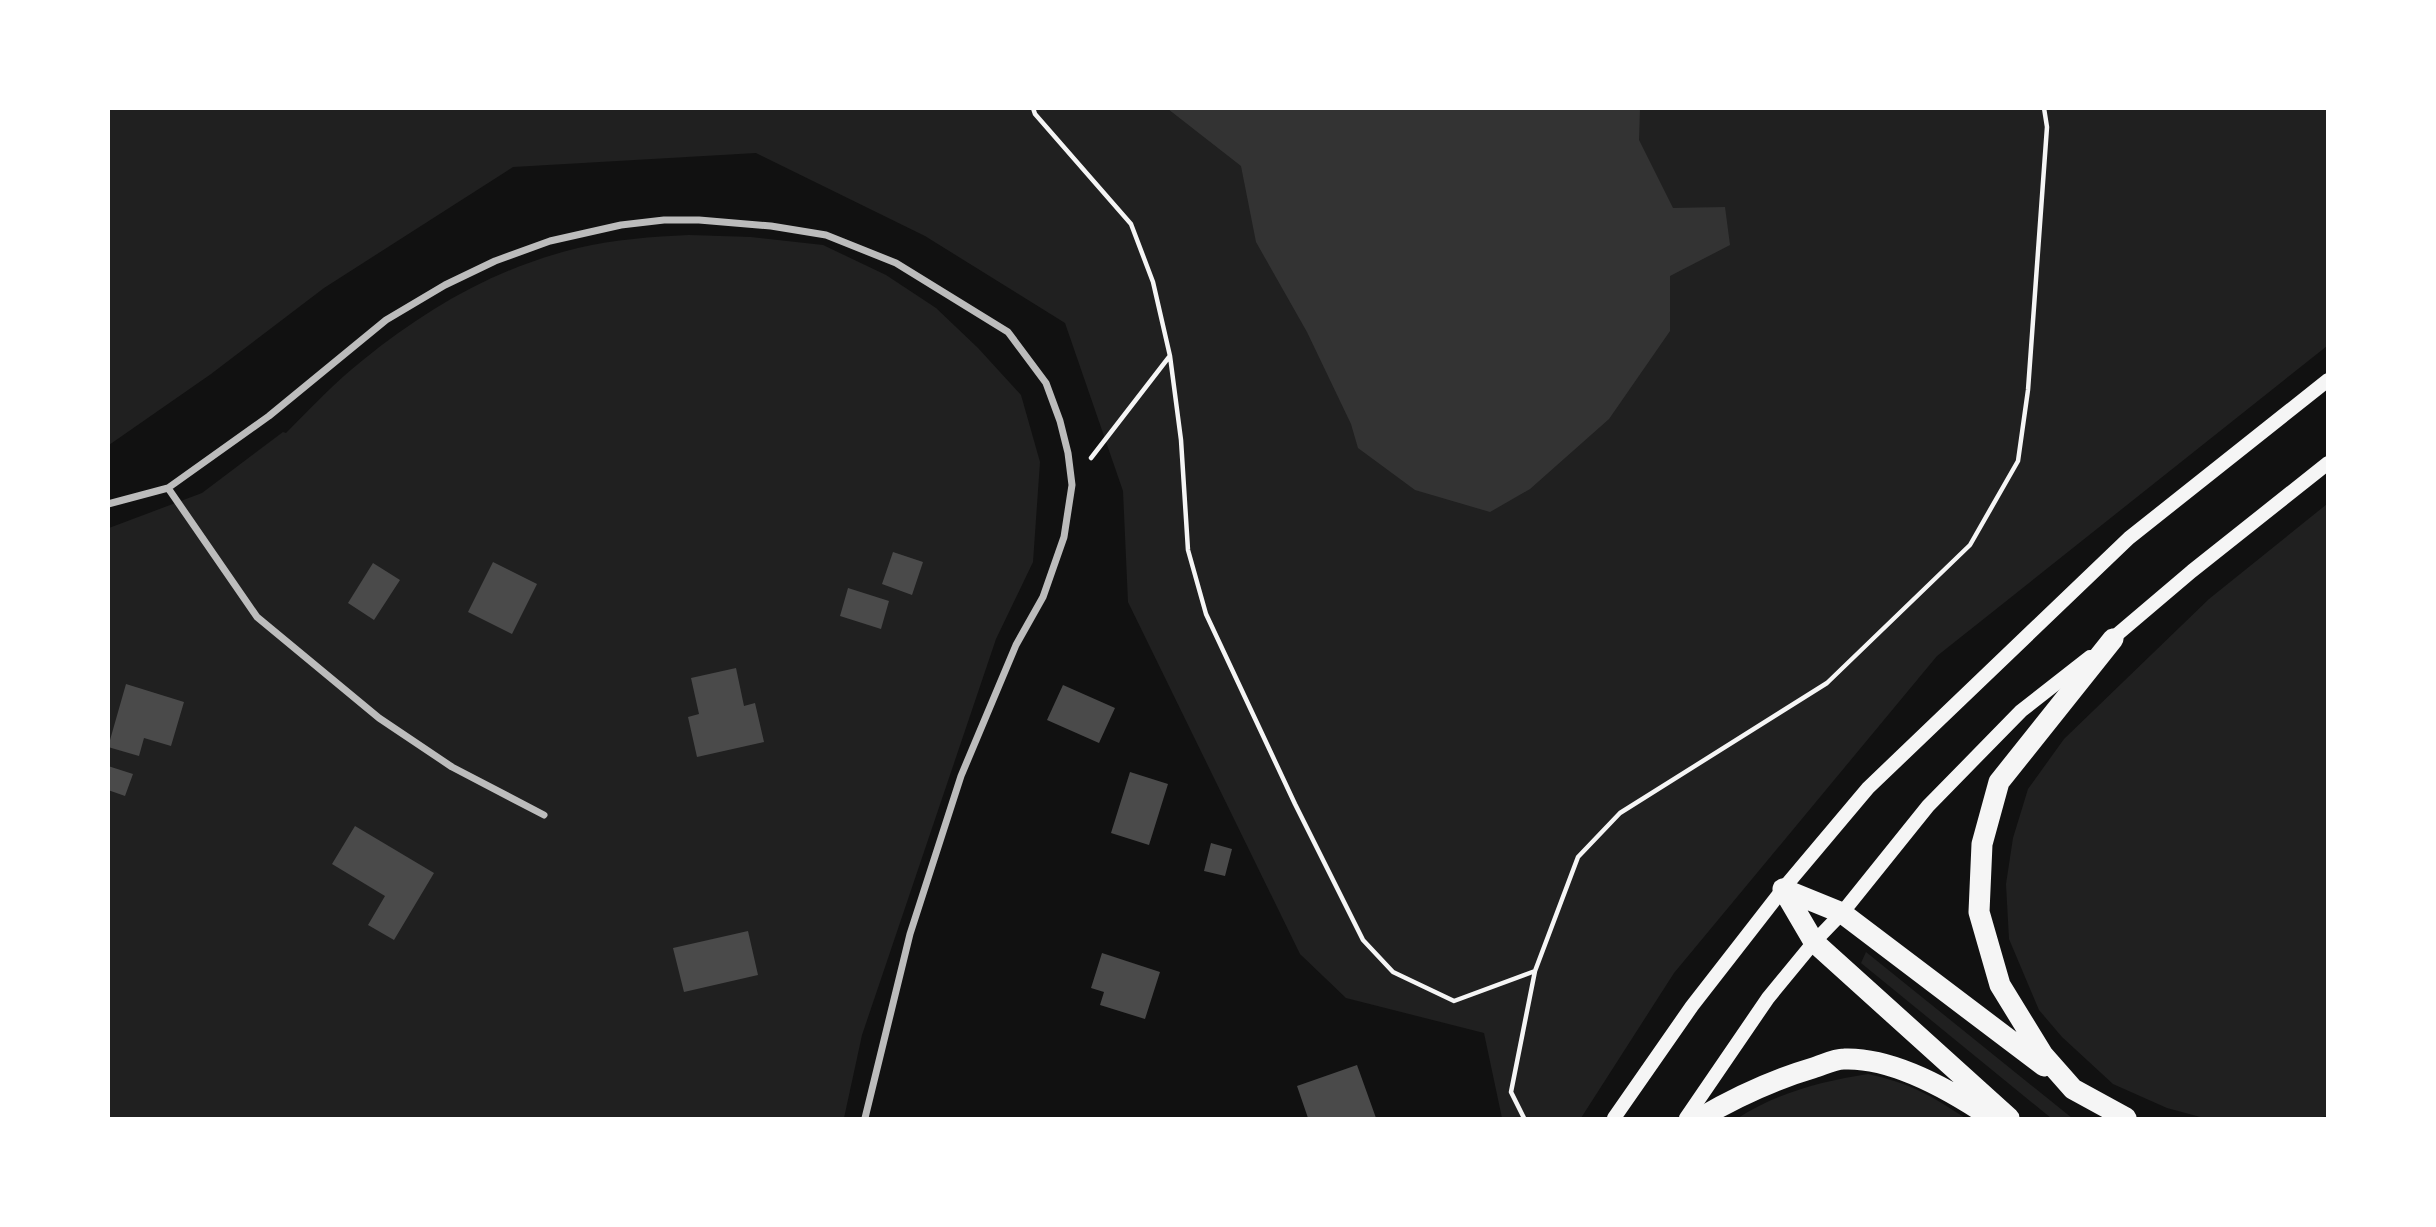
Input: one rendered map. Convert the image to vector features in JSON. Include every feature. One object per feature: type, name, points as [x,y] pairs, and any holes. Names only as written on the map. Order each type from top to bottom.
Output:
[{"type":"highway","points":[[2073,1089],[2043,1055],[2000,985],[1979,912],[1982,844],[1999,782],[2113,639]]},
{"type":"highway","points":[[1783,889],[1842,913],[2073,1089],[2126,1118]]},
{"type":"highway","points":[[1783,889],[1814,942],[2009,1118]]},
{"type":"highway","points":[[1700,1118],[1737,1096],[1795,1073],[1842,1059],[1886,1063],[1964,1100],[1992,1118]]},
{"type":"main road","points":[[1615,1118],[1692,1006],[1783,889],[1868,788],[2129,538],[2328,380]]},
{"type":"main road","points":[[1686,1118],[1768,998],[1814,942],[1842,913],[1928,806],[2021,711],[2328,463]]},
{"type":"street","points":[[108,504],[168,488],[269,416],[386,320],[445,285],[495,261],[550,241],[621,225],[687,220],[771,226],[826,235],[896,263],[1008,332],[1045,383],[1060,421],[1072,485],[1064,537],[1043,597],[1016,645],[961,776],[914,921],[865,1118]]},
{"type":"street","points":[[168,488],[257,617],[379,718],[452,767],[544,815]]},
{"type":"path","points":[[1033,108],[1131,224],[1153,282],[1170,356],[1181,440],[1188,550],[1206,614],[1363,940],[1394,972],[1454,1001],[1535,971]]},
{"type":"path","points":[[1524,1118],[1511,1093],[1535,971],[1578,857],[1620,813],[1827,683],[1970,545],[2018,461],[2028,390],[2047,127],[2044,108]]},
{"type":"path","points":[[1072,485],[1170,356]]},
{"type":"shaded area","points":[[108,109],[2327,109],[2327,346],[1937,656],[1674,973],[1581,1118],[1502,1118],[1484,1033],[1346,998],[1300,954],[1128,602],[1123,491],[1065,323],[925,236],[756,153],[513,167],[324,288],[211,374],[109,445]]},
{"type":"shaded area","points":[[1168,109],[1640,109],[1639,140],[1673,208],[1725,207],[1730,245],[1670,276],[1670,331],[1609,419],[1530,489],[1490,512],[1415,490],[1358,448],[1351,424],[1307,332],[1256,242],[1241,166]]},
{"type":"shaded area","points":[[689,235],[751,237],[823,245],[886,275],[936,308],[1021,395],[1040,462],[1033,562],[996,639],[862,1035],[844,1118],[109,1118],[109,528],[202,493],[283,432],[286,433],[343,377],[388,341],[438,307],[491,278],[548,256],[578,248],[620,240]]},
{"type":"shaded area","points":[[2327,504],[2327,1116],[2204,1118],[2167,1108],[2113,1084],[2062,1037],[2039,1010],[2009,939],[2006,884],[2013,838],[2028,789],[2064,739],[2209,599]]},
{"type":"shaded area","points":[[1866,952],[2072,1118],[2051,1118],[1861,963]]},
{"type":"shaded area","points":[[1868,1074],[1896,1081],[1919,1091],[1965,1118],[1738,1118],[1800,1089]]},
{"type":"building","points":[[893,552],[923,562],[912,595],[882,584]]},
{"type":"building","points":[[493,562],[537,584],[512,634],[468,612]]},
{"type":"building","points":[[373,563],[400,580],[374,620],[348,603]]},
{"type":"building","points":[[848,588],[889,601],[881,629],[840,616]]},
{"type":"building","points":[[736,668],[744,706],[755,703],[764,742],[697,757],[688,717],[699,714],[691,678]]},
{"type":"building","points":[[126,684],[184,702],[171,746],[144,738],[139,756],[108,747]]},
{"type":"building","points":[[1063,685],[1115,708],[1099,743],[1047,720]]},
{"type":"building","points":[[108,766],[133,774],[125,796],[108,790]]},
{"type":"building","points":[[1130,772],[1168,784],[1149,845],[1111,833]]},
{"type":"building","points":[[355,826],[434,873],[394,940],[368,925],[385,896],[332,864]]},
{"type":"building","points":[[1211,843],[1232,849],[1225,876],[1204,871]]},
{"type":"building","points":[[748,931],[758,975],[684,992],[673,948]]},
{"type":"building","points":[[1102,953],[1160,972],[1145,1019],[1100,1005],[1104,992],[1091,988]]},
{"type":"building","points":[[1357,1065],[1376,1118],[1308,1118],[1297,1086]]}]
